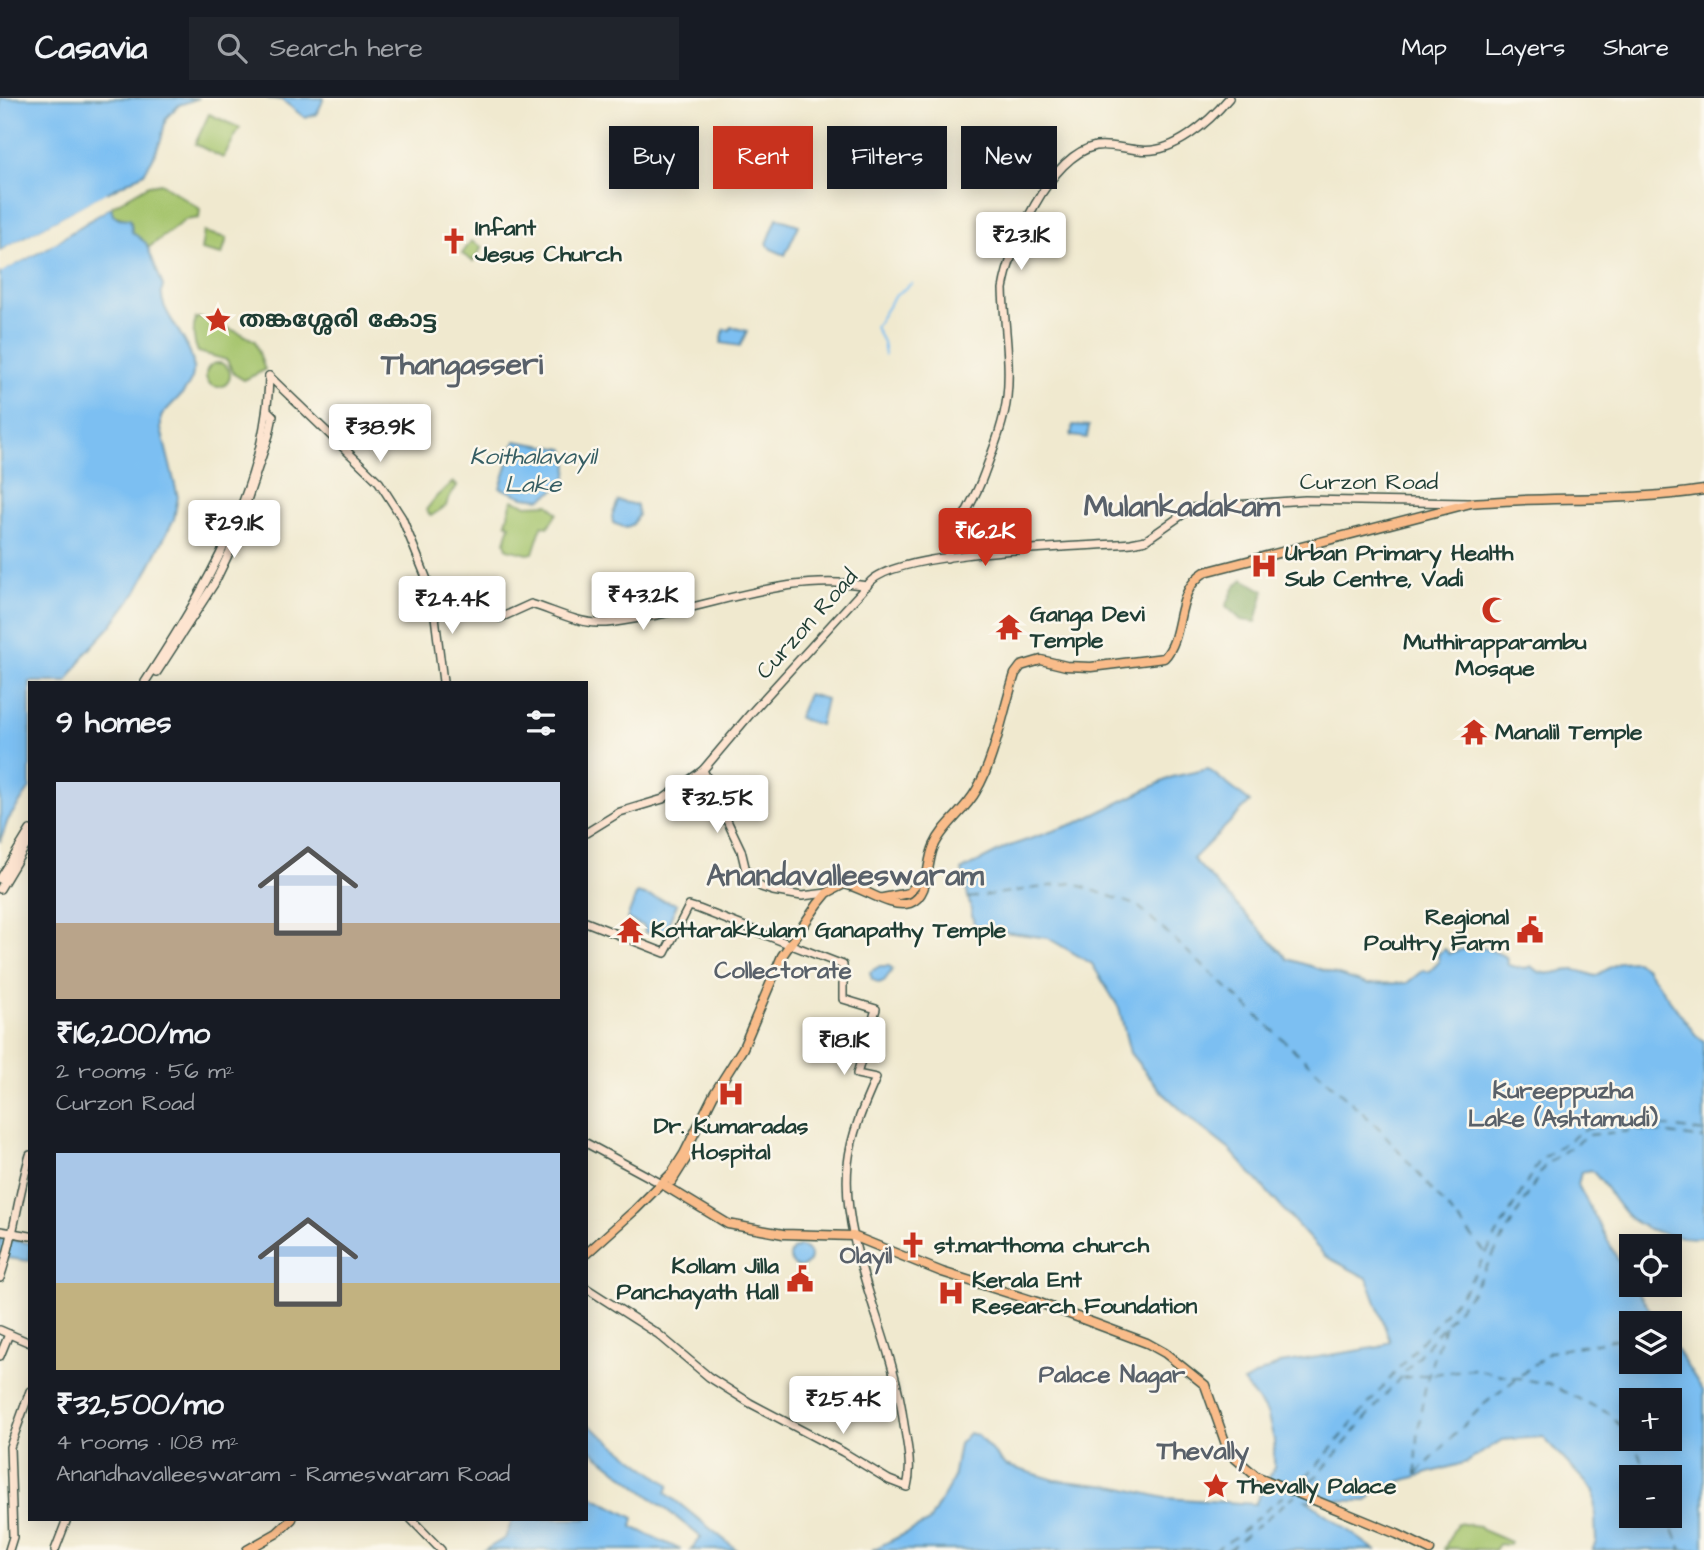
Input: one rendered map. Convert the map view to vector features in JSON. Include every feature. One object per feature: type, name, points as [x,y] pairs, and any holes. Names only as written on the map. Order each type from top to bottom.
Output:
[{"type":"main road","points":[[588,1258],[686,1162],[707,1116],[745,1054],[790,944],[827,893],[844,884],[905,903],[915,900],[922,892],[929,859],[937,840],[967,807],[979,788],[1013,682],[1021,666],[1041,660],[1066,666],[1091,667],[1164,658],[1171,649],[1187,593],[1205,572],[1471,503],[1704,490]]},
{"type":"main road","points":[[664,1186],[739,1228],[783,1234],[853,1236],[942,1272],[1037,1302],[1135,1338],[1165,1353],[1205,1385],[1229,1454],[1255,1476],[1430,1550]]},
{"type":"main road","points":[[588,1253],[604,1241]]},
{"type":"main road","points":[[247,1550],[277,1533],[290,1521]]},
{"type":"main road","points":[[257,1550],[276,1540],[297,1521]]},
{"type":"street","points":[[947,558],[950,543],[984,477],[999,433],[1007,397],[1003,289],[1007,267],[1020,230],[1063,165],[1079,153],[1097,146],[1155,150],[1180,140],[1214,116],[1229,98]]},
{"type":"street","points":[[149,681],[209,593],[230,551],[269,435],[272,416],[268,411],[269,376],[379,482],[402,518],[432,592],[443,681]]},
{"type":"street","name":"Curzon Road","points":[[588,832],[621,812],[663,799],[703,770],[867,586],[878,575],[888,571],[947,558],[1146,540],[1192,508],[1217,505],[1305,500],[1471,503]]},
{"type":"street","points":[[432,592],[451,597],[500,618],[531,604],[583,622],[597,623],[656,615],[790,586],[823,583],[867,586]]},
{"type":"street","points":[[703,770],[741,850],[747,875],[773,891],[802,896],[827,893]]},
{"type":"street","points":[[0,878],[28,833]]},
{"type":"street","points":[[0,889],[28,842]]},
{"type":"street","points":[[588,923],[665,953],[689,906],[843,965],[843,999],[876,1009],[858,1074],[876,1078],[859,1115],[848,1161],[848,1194],[853,1236],[900,1390],[909,1465],[905,1488],[750,1403],[709,1377],[659,1334],[588,1288]]},
{"type":"street","points":[[588,1144],[664,1186]]},
{"type":"street","points":[[0,1278],[28,1162]]},
{"type":"street","points":[[0,1231],[28,1236]]},
{"type":"street","points":[[0,1330],[28,1342]]},
{"type":"street","points":[[0,1356],[9,1334]]},
{"type":"street","points":[[9,1550],[13,1536],[10,1447],[28,1397]]},
{"type":"street","points":[[55,1550],[66,1521]]},
{"type":"street","points":[[413,1521],[442,1550]]},
{"type":"green space","points":[[209,114],[240,128],[223,158],[195,144]]},
{"type":"green space","points":[[161,183],[200,209],[199,218],[185,220],[148,248],[146,243],[132,232],[131,221],[113,215],[111,207],[149,185]]},
{"type":"green space","points":[[204,232],[227,238],[222,255],[201,250]]},
{"type":"green space","points":[[471,241],[482,247],[473,261],[462,254]]},
{"type":"green space","points":[[196,318],[203,318],[255,341],[265,370],[244,380],[234,374],[227,360],[198,352],[194,335]]},
{"type":"green space","points":[[218,363],[229,370],[230,375],[223,386],[218,387],[207,380],[206,375],[213,364]]},
{"type":"green space","points":[[453,482],[457,486],[446,506],[431,516],[426,510]]},
{"type":"green space","points":[[512,500],[527,505],[549,504],[557,513],[548,527],[542,525],[533,553],[507,549],[505,542],[510,525],[506,523]]},
{"type":"green space","points":[[1243,579],[1264,591],[1256,622],[1241,620],[1226,606],[1235,586]]},
{"type":"green space","points":[[1457,1523],[1479,1526],[1482,1530],[1510,1542],[1508,1545],[1499,1544],[1495,1550],[1446,1550],[1444,1549]]},
{"type":"water","points":[[0,98],[199,98],[179,105],[166,118],[161,140],[144,173],[0,251]]},
{"type":"water","points":[[267,98],[324,98],[317,114],[305,118],[282,100]]},
{"type":"water","points":[[111,207],[113,215],[130,219],[132,232],[146,243],[163,286],[165,307],[185,341],[193,365],[189,384],[161,417],[161,429],[178,497],[174,519],[137,591],[86,653],[68,681],[28,681],[28,791],[8,820],[0,842],[0,272],[42,251]]},
{"type":"water","points":[[777,218],[799,225],[785,255],[771,249],[767,244]]},
{"type":"water","points":[[731,327],[747,331],[740,346],[721,343],[724,329],[730,330]]},
{"type":"water","points":[[1073,425],[1089,426],[1087,438],[1071,436]]},
{"type":"water","name":"Koithalavayil Lake","points":[[515,441],[565,449],[568,466],[566,483],[541,499],[523,497],[500,488]]},
{"type":"water","points":[[618,501],[637,505],[638,515],[633,524],[626,528],[613,523],[612,516]]},
{"type":"water","points":[[808,694],[826,699],[820,725],[798,718]]},
{"type":"water","points":[[1208,769],[1250,802],[1193,859],[1288,959],[1367,984],[1407,983],[1423,970],[1429,972],[1439,962],[1438,954],[1445,949],[1449,954],[1465,949],[1484,948],[1506,957],[1508,965],[1524,969],[1531,966],[1541,973],[1573,970],[1595,976],[1620,962],[1636,961],[1646,968],[1696,1035],[1704,1041],[1704,1237],[1666,1234],[1642,1226],[1626,1214],[1591,1170],[1581,1172],[1578,1185],[1619,1262],[1619,1297],[1641,1297],[1651,1311],[1619,1311],[1619,1374],[1682,1374],[1682,1358],[1704,1392],[1704,1550],[1592,1550],[1596,1542],[1594,1491],[1543,1437],[1502,1440],[1467,1462],[1401,1481],[1373,1493],[1367,1501],[1306,1500],[1375,1550],[872,1550],[929,1522],[953,1479],[959,1444],[969,1433],[977,1435],[1005,1465],[1055,1480],[1118,1487],[1165,1498],[1255,1504],[1274,1468],[1274,1440],[1267,1413],[1243,1382],[1281,1363],[1380,1347],[1390,1341],[1367,1278],[1325,1256],[1230,1150],[1160,1090],[1130,1053],[1119,1008],[1092,964],[1048,938],[975,928],[962,870],[1007,847],[1079,822],[1172,777]]},
{"type":"water","points":[[637,893],[677,904],[665,931],[645,933],[644,926],[627,919]]},
{"type":"water","points":[[880,966],[893,969],[884,981],[879,983],[872,979],[870,972]]},
{"type":"water","points":[[0,1238],[28,1243],[28,1261],[0,1257]]},
{"type":"water","points":[[800,1247],[807,1250],[810,1257],[807,1264],[800,1267],[793,1264],[790,1257],[793,1250]]},
{"type":"water","points":[[588,1424],[669,1485],[666,1493],[737,1550],[691,1550],[701,1537],[588,1448]]},
{"type":"water","points":[[588,1494],[634,1518],[632,1527],[681,1550],[485,1550],[505,1538],[512,1521],[588,1521]]},
{"type":"pier","points":[[107,192],[108,196],[0,254],[0,251]]},
{"type":"pier","points":[[110,203],[111,207],[55,243],[0,273],[0,268],[41,248]]},
{"type":"waterway","points":[[885,355],[883,342],[875,327],[894,297],[912,283]]},
{"type":"ferry route","points":[[968,898],[1072,883],[1138,906],[1380,1129],[1486,1253]]},
{"type":"ferry route","points":[[1293,1487],[1315,1468],[1466,1288],[1540,1160],[1585,1129],[1642,1123],[1704,1132]]},
{"type":"ferry route","points":[[1299,1491],[1320,1473],[1472,1292],[1545,1165],[1588,1135],[1641,1130],[1704,1139]]},
{"type":"ferry route","points":[[1416,1475],[1423,1399],[1431,1364],[1445,1326]]},
{"type":"ferry route","points":[[1417,1474],[1483,1405],[1550,1352],[1619,1338]]},
{"type":"ferry route","points":[[1402,1378],[1472,1369],[1548,1384],[1608,1413],[1619,1424]]},
{"type":"ferry route","points":[[1638,1451],[1644,1465]]},
{"type":"ferry route","points":[[1214,1550],[1234,1538],[1286,1493]]},
{"type":"ferry route","points":[[1228,1550],[1295,1495]]},
{"type":"ferry route","points":[[1672,1528],[1682,1550]]},
{"type":"place","name":"Infant Jesus Church","points":[[454,241]]},
{"type":"place","name":"തങ്കശ്ശേരി കോട്ട","points":[[218,320]]},
{"type":"place","name":"Urban Primary Health Sub Centre, Vadi","points":[[1264,566]]},
{"type":"place","name":"Muthirapparambu Mosque","points":[[1495,610]]},
{"type":"place","name":"Ganga Devi Temple","points":[[1009,627]]},
{"type":"place","name":"Manalil Temple","points":[[1474,732]]},
{"type":"place","name":"Kottarakkulam Ganapathy Temple","points":[[630,930]]},
{"type":"place","name":"Regional Poultry Farm","points":[[1530,930]]},
{"type":"place","name":"Dr. Kumaradas Hospital","points":[[731,1094]]},
{"type":"place","name":"st.marthoma church","points":[[913,1245]]},
{"type":"place","name":"Kollam Jilla Panchayath Hall","points":[[800,1279]]},
{"type":"place","name":"Kerala Ent Research Foundation","points":[[951,1293]]},
{"type":"place","name":"Thevally Palace","points":[[1216,1486]]},
{"type":"district","name":"Thangasseri","points":[[462,365]]},
{"type":"district","name":"Mulankadakam","points":[[1182,507]]},
{"type":"district","name":"Anandavalleeswaram","points":[[845,876]]},
{"type":"district","name":"Collectorate","points":[[783,971]]},
{"type":"district","name":"Kureeppuzha Lake (Ashtamudi)","points":[[1563,1105]]},
{"type":"district","name":"Olayil","points":[[866,1256]]},
{"type":"district","name":"Palace Nagar","points":[[1112,1375]]},
{"type":"district","name":"Thevally","points":[[1203,1451]]}]
